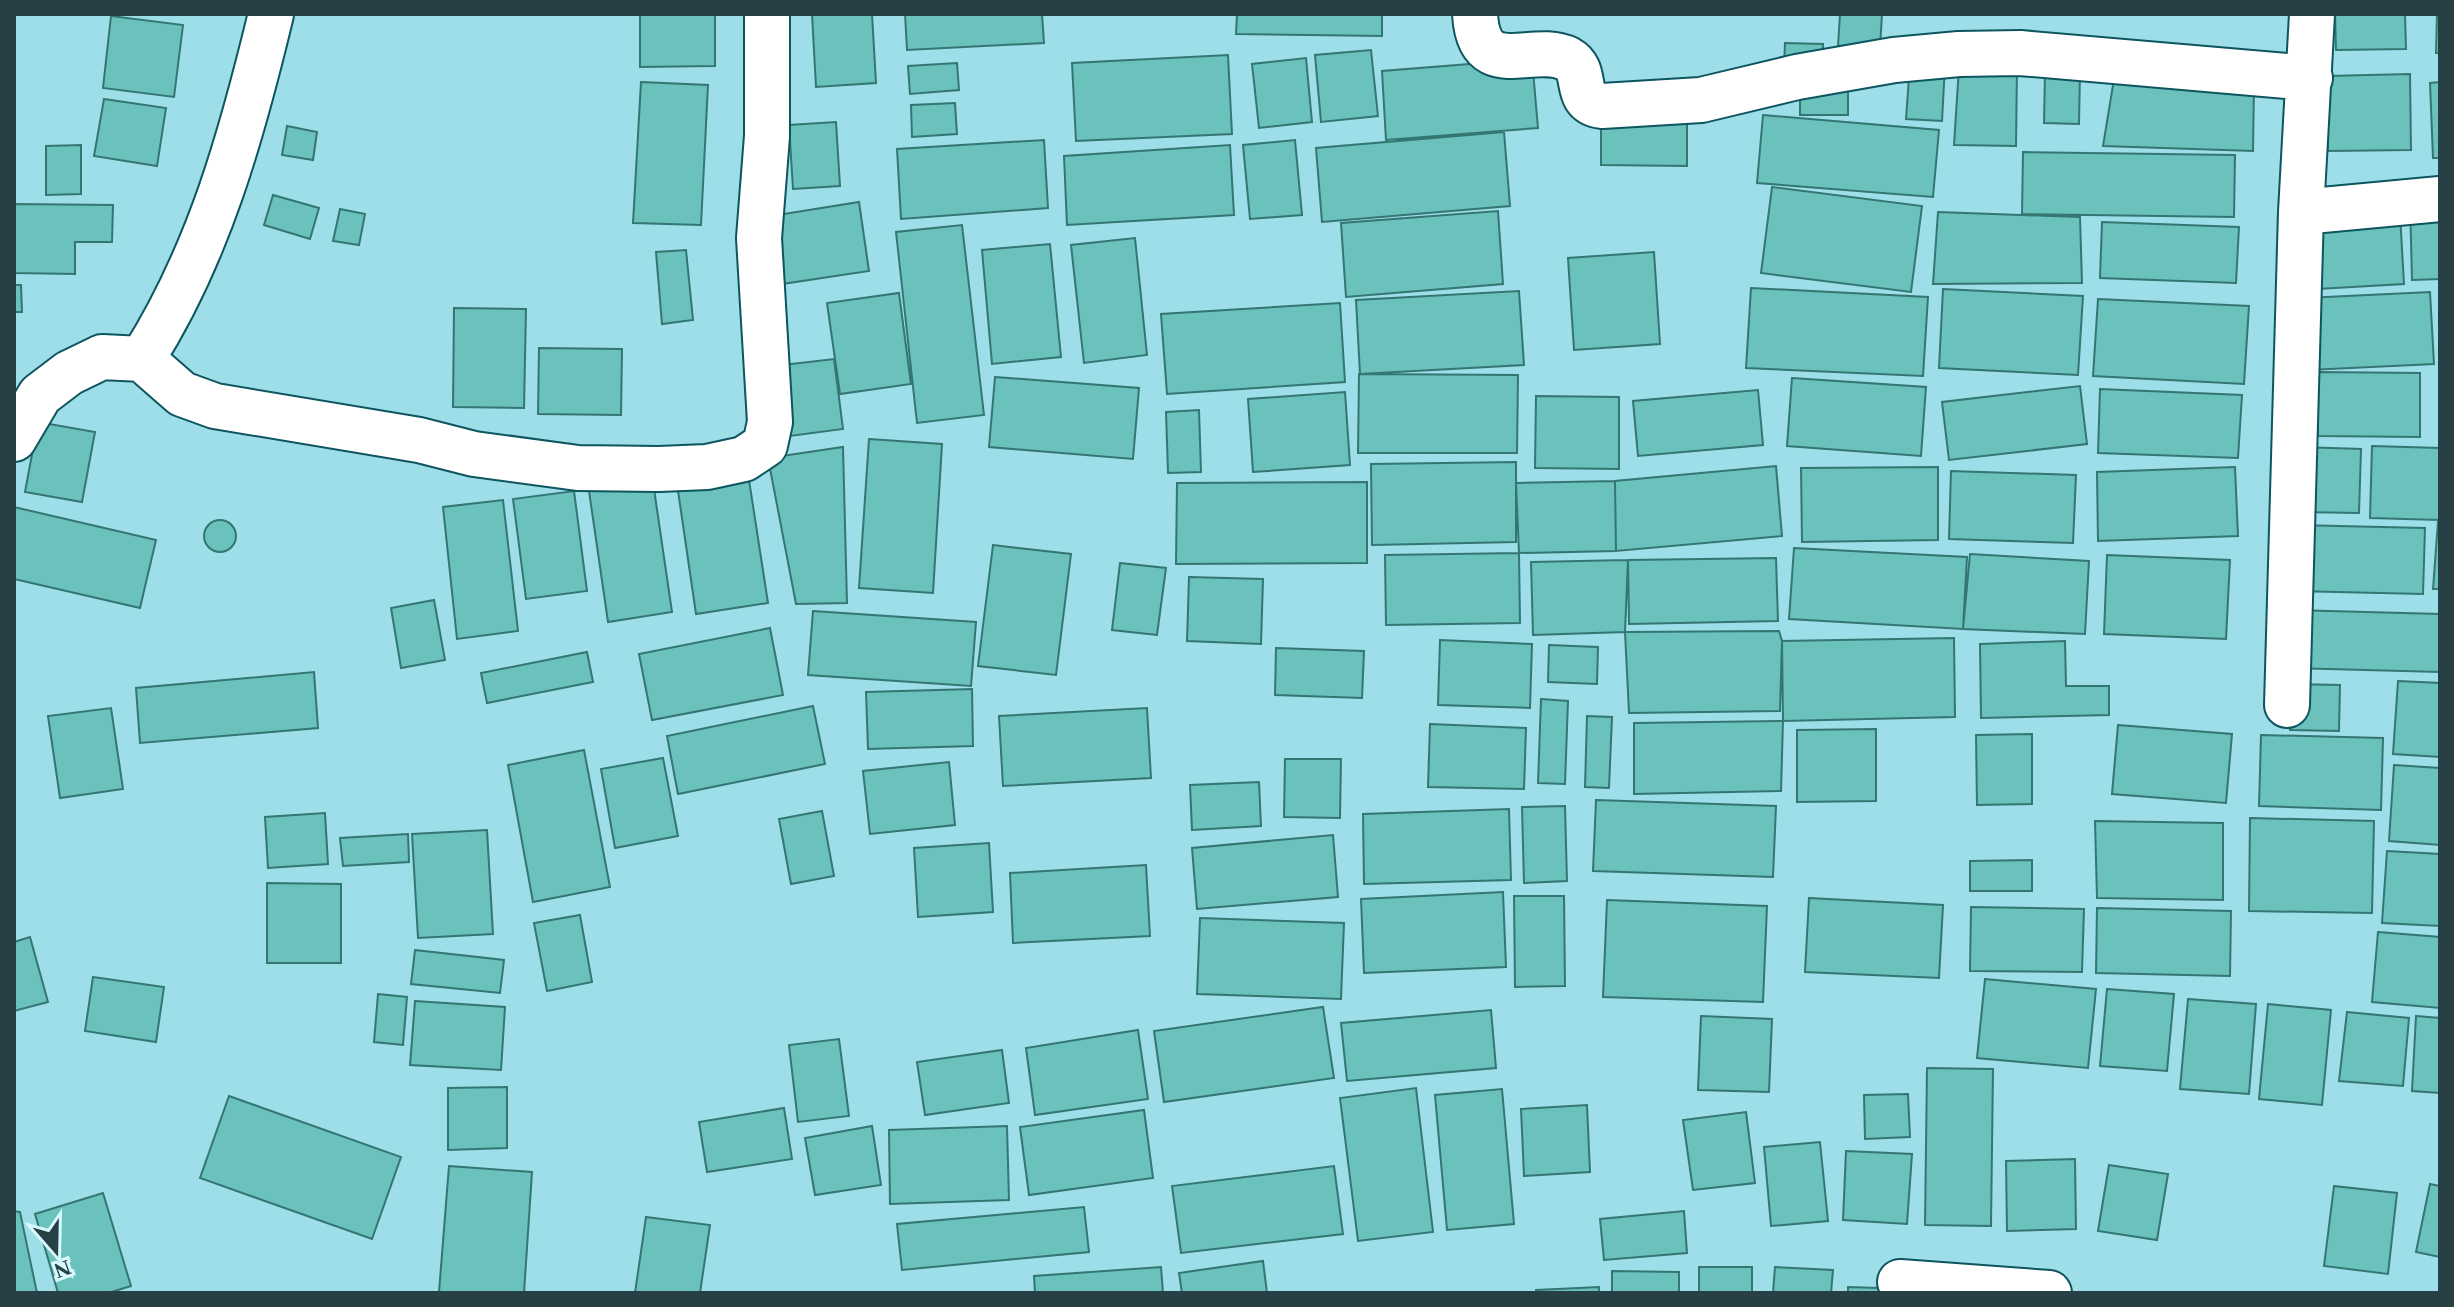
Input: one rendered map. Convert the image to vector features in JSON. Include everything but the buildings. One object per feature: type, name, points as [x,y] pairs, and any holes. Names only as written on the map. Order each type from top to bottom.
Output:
[{"type":"street","points":[[142,359],[164,325],[223,190],[250,102],[271,14]]},
{"type":"street","points":[[14,439],[40,395],[69,373],[102,357],[142,359],[182,394],[215,406],[419,440],[474,454],[578,468],[707,467],[744,459],[765,445],[770,422],[759,238],[767,136],[767,14]]},
{"type":"street","points":[[1475,14],[1480,42],[1488,50],[1498,55],[1569,60],[1579,74],[1584,97],[1589,103],[1602,106],[1701,100],[1797,77],[1894,60],[1959,54],[2020,53],[2310,78]]},
{"type":"street","points":[[2287,705],[2301,212],[2312,14]]},
{"type":"street","points":[[2301,212],[2440,199]]},
{"type":"street","points":[[1900,1282],[2049,1293]]}]
